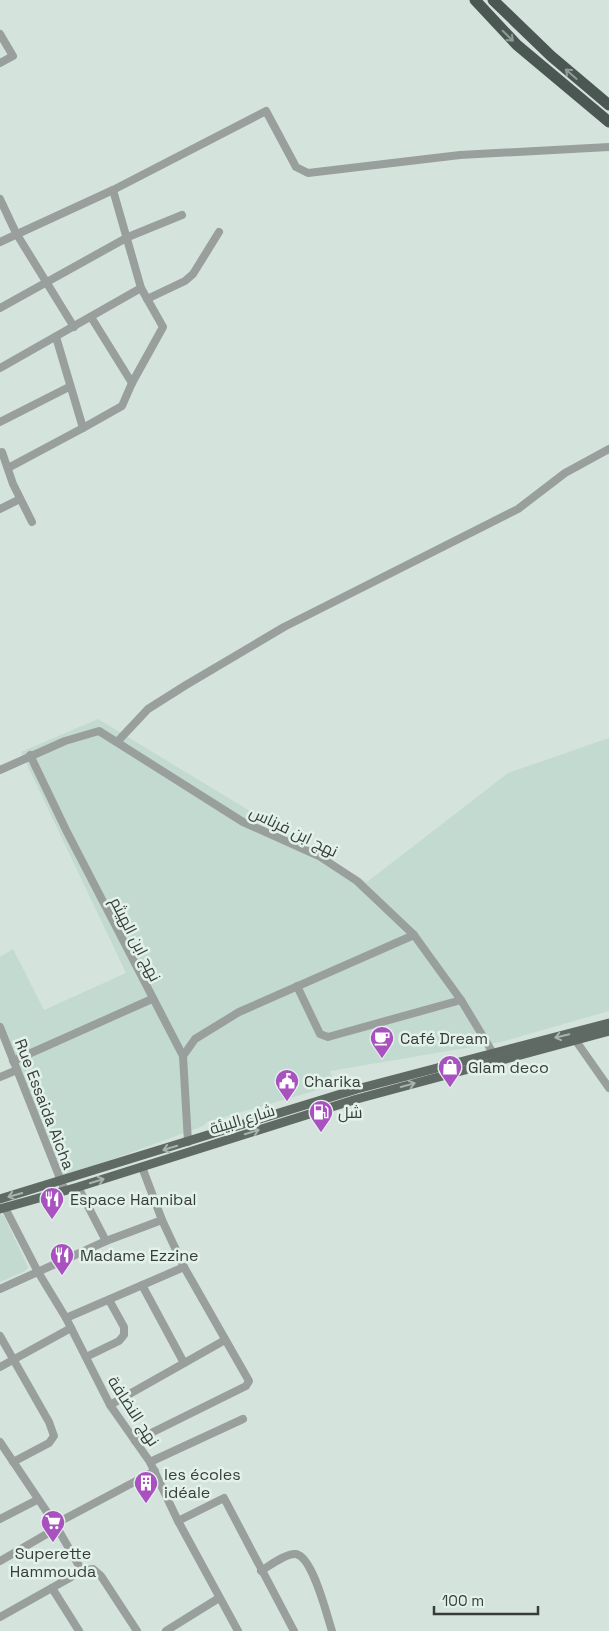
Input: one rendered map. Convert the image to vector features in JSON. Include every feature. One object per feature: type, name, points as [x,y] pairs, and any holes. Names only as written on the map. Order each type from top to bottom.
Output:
[{"type":"highway","points":[[475,0],[517,45],[609,122]]},
{"type":"highway","points":[[493,0],[551,56],[609,105]]},
{"type":"main road","name":"شارع البيئة","points":[[2,1208],[188,1142],[357,1089],[609,1022]]},
{"type":"main road","name":"شارع البيئة","points":[[0,1199],[63,1186],[78,1187],[357,1099],[609,1031]]},
{"type":"street","points":[[0,34],[13,56],[0,63]]},
{"type":"street","points":[[0,242],[112,190],[266,111],[296,167],[308,173],[460,154],[609,147]]},
{"type":"street","points":[[8,468],[122,406],[132,383],[164,327],[141,288],[128,237],[112,190]]},
{"type":"street","points":[[0,199],[16,233],[74,327]]},
{"type":"street","points":[[0,308],[128,237],[182,215]]},
{"type":"street","points":[[147,300],[185,281],[193,274],[219,232]]},
{"type":"street","points":[[0,368],[141,288]]},
{"type":"street","points":[[91,317],[132,383]]},
{"type":"street","points":[[56,337],[69,387],[83,428]]},
{"type":"street","points":[[0,422],[69,387]]},
{"type":"street","points":[[117,742],[148,709],[186,684],[284,627],[518,509],[566,473],[609,449]]},
{"type":"street","points":[[1,451],[20,499],[32,522]]},
{"type":"street","points":[[0,509],[20,499]]},
{"type":"street","name":"نهج ابن فرناس","points":[[30,755],[82,734],[99,731],[244,822],[319,856],[336,867],[368,890],[414,935],[461,1000],[499,1062]]},
{"type":"street","points":[[0,770],[30,755]]},
{"type":"street","name":"نهج ابن الهيثم","points":[[30,755],[66,830],[183,1056],[188,1142]]},
{"type":"street","points":[[183,1056],[195,1040],[239,1012],[414,935]]},
{"type":"street","points":[[297,986],[320,1034],[328,1037],[461,1000]]},
{"type":"street","points":[[13,1061],[152,999]]},
{"type":"street","name":"Rue Essaida Aicha","points":[[0,1026],[63,1186]]},
{"type":"street","points":[[576,1041],[609,1088]]},
{"type":"street","points":[[0,1077],[17,1070]]},
{"type":"street","points":[[135,1441],[246,1386],[248,1378],[184,1267],[162,1220],[142,1167]]},
{"type":"street","points":[[78,1187],[106,1241]]},
{"type":"street","name":"نهج النضافة","points":[[2,1208],[66,1318],[110,1404],[150,1462],[178,1521],[238,1631]]},
{"type":"street","points":[[0,1290],[106,1241],[162,1220]]},
{"type":"street","points":[[66,1318],[184,1267]]},
{"type":"street","points":[[142,1285],[184,1363]]},
{"type":"street","points":[[86,1357],[119,1341],[124,1335],[124,1327],[109,1300]]},
{"type":"street","points":[[0,1367],[71,1328]]},
{"type":"street","points":[[0,1336],[49,1422],[54,1436],[49,1443],[13,1462]]},
{"type":"street","points":[[110,1404],[225,1340]]},
{"type":"street","points":[[150,1462],[244,1418]]},
{"type":"street","points":[[0,1442],[3,1453],[13,1462],[56,1526],[82,1571]]},
{"type":"street","points":[[0,1561],[56,1526],[155,1471]]},
{"type":"street","points":[[178,1521],[224,1498],[294,1631]]},
{"type":"street","points":[[0,1519],[37,1500]]},
{"type":"street","points":[[261,1571],[291,1555],[301,1556],[307,1562],[314,1576],[332,1631]]},
{"type":"street","points":[[0,1617],[82,1571],[93,1569],[97,1571],[137,1631]]},
{"type":"street","points":[[52,1588],[78,1631]]},
{"type":"street","points":[[166,1631],[219,1598]]},
{"type":"shaded area","points":[[98,719],[367,882],[508,773],[609,738],[609,1011],[501,1042],[330,1071],[335,1085],[207,1122],[203,1126],[59,1179],[0,1029],[0,957],[13,949],[44,1010],[126,973],[21,752]]},
{"type":"shaded area","points":[[0,1214],[4,1216],[28,1267],[25,1271],[0,1282]]},
{"type":"place","name":"Café Dream","points":[[382,1059]]},
{"type":"place","name":"Glam deco","points":[[450,1088]]},
{"type":"place","name":"Charika","points":[[287,1102]]},
{"type":"place","name":"شل","points":[[321,1133]]},
{"type":"place","name":"Espace Hannibal","points":[[52,1220]]},
{"type":"place","name":"Madame Ezzine","points":[[62,1276]]},
{"type":"place","name":"les écoles idéale","points":[[146,1504]]},
{"type":"place","name":"Superette Hammouda","points":[[53,1543]]}]
